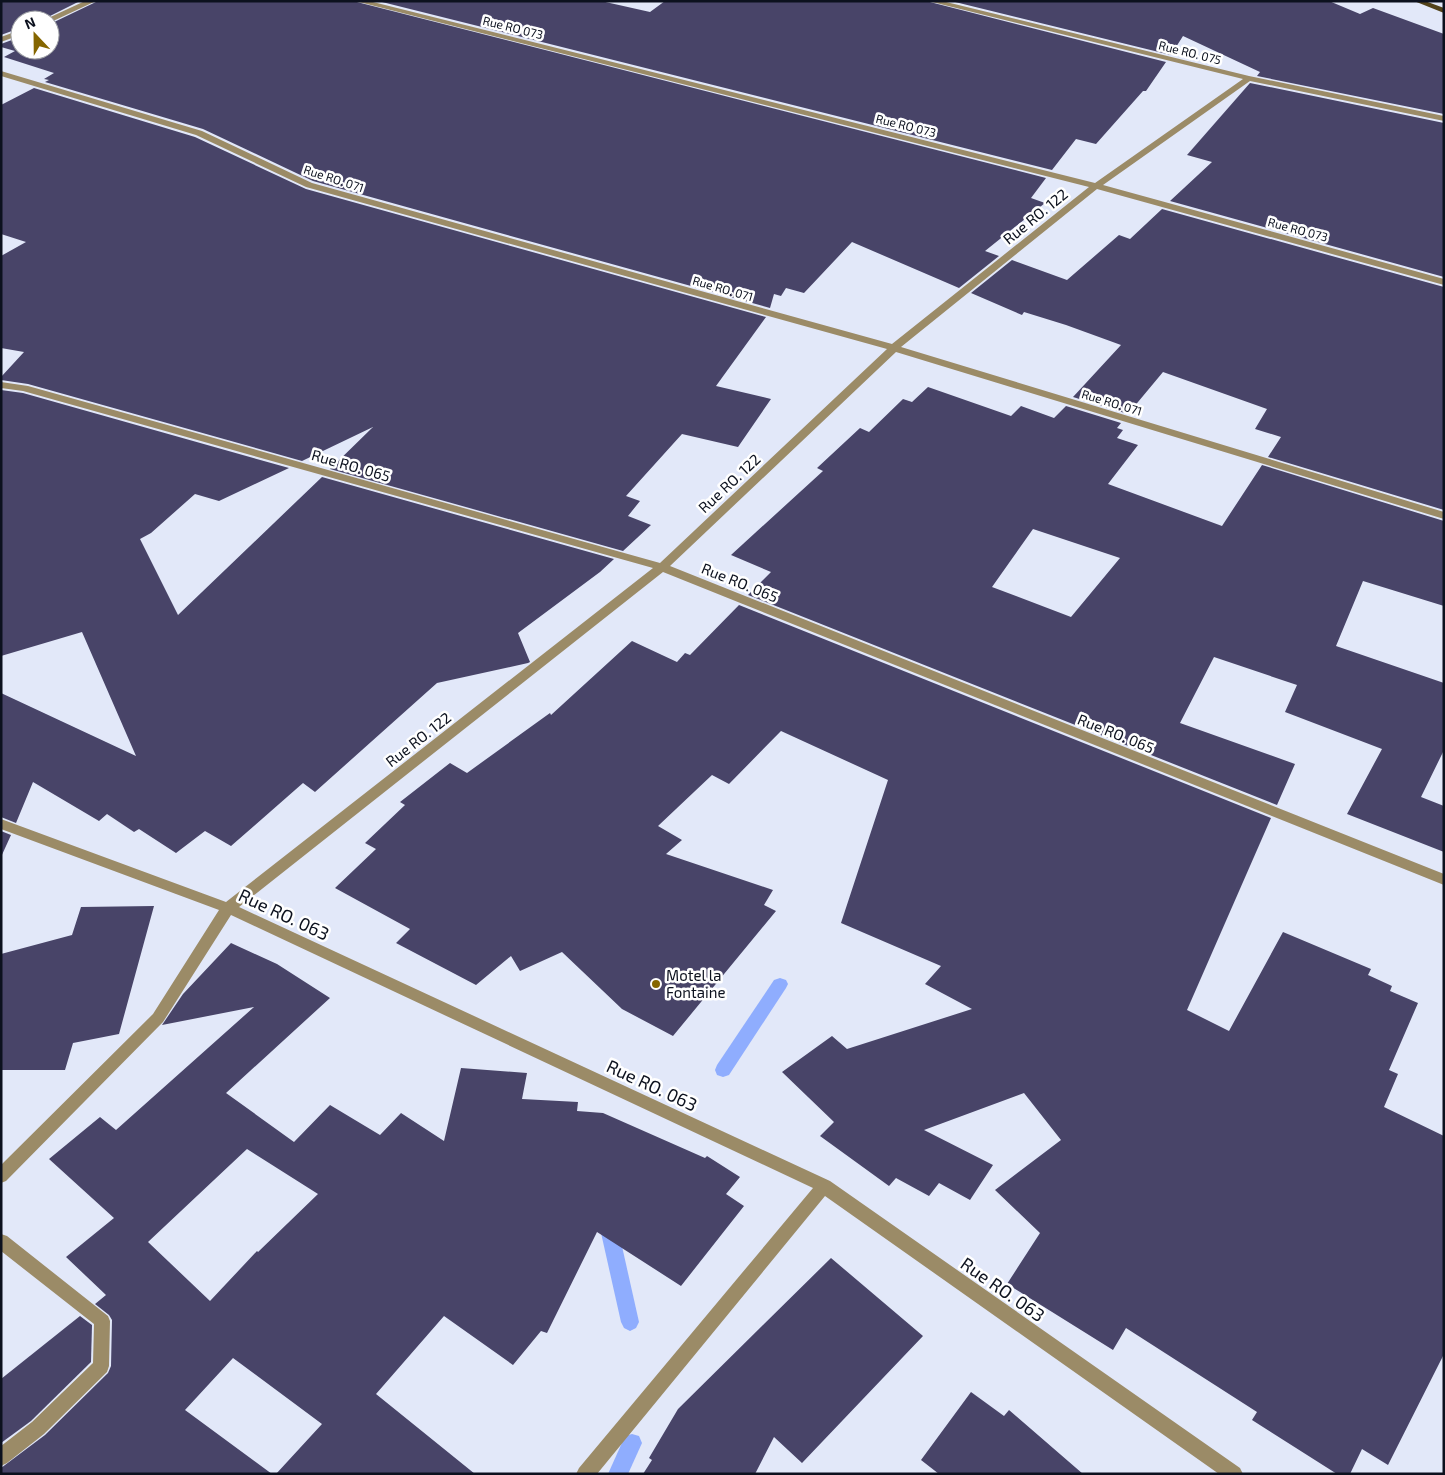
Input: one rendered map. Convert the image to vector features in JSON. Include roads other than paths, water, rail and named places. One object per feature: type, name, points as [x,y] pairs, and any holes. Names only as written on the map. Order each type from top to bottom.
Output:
[{"type":"main road","points":[[1418,1],[1444,11]]},
{"type":"street","points":[[73,1],[84,5]]},
{"type":"street","points":[[60,15],[92,1]]},
{"type":"street","name":"Rue RO 073","points":[[360,1],[1096,186],[1444,282]]},
{"type":"street","name":"Rue RO. 075","points":[[932,1],[1250,78],[1444,120]]},
{"type":"street","name":"Rue RO. 071","points":[[1,73],[199,133],[309,185],[894,348],[1444,516]]},
{"type":"street","name":"Rue RO. 122","points":[[1,1176],[158,1018],[228,908],[662,567],[894,348],[1096,186],[1250,78]]},
{"type":"street","name":"Rue RO. 065","points":[[1,385],[24,388],[662,567],[1444,880]]},
{"type":"street","name":"Rue RO. 063","points":[[1,824],[228,908],[824,1186],[1234,1474]]},
{"type":"street","points":[[585,1474],[824,1186]]},
{"type":"street","points":[[1,1241],[102,1321],[101,1366],[38,1428],[1,1457]]},
{"type":"waterway","points":[[723,1070],[780,984]]},
{"type":"waterway","points":[[608,1224],[630,1322]]},
{"type":"waterway","points":[[618,1474],[632,1443]]},
{"type":"place","name":"Motel la Fontaine","points":[[656,984]]}]
